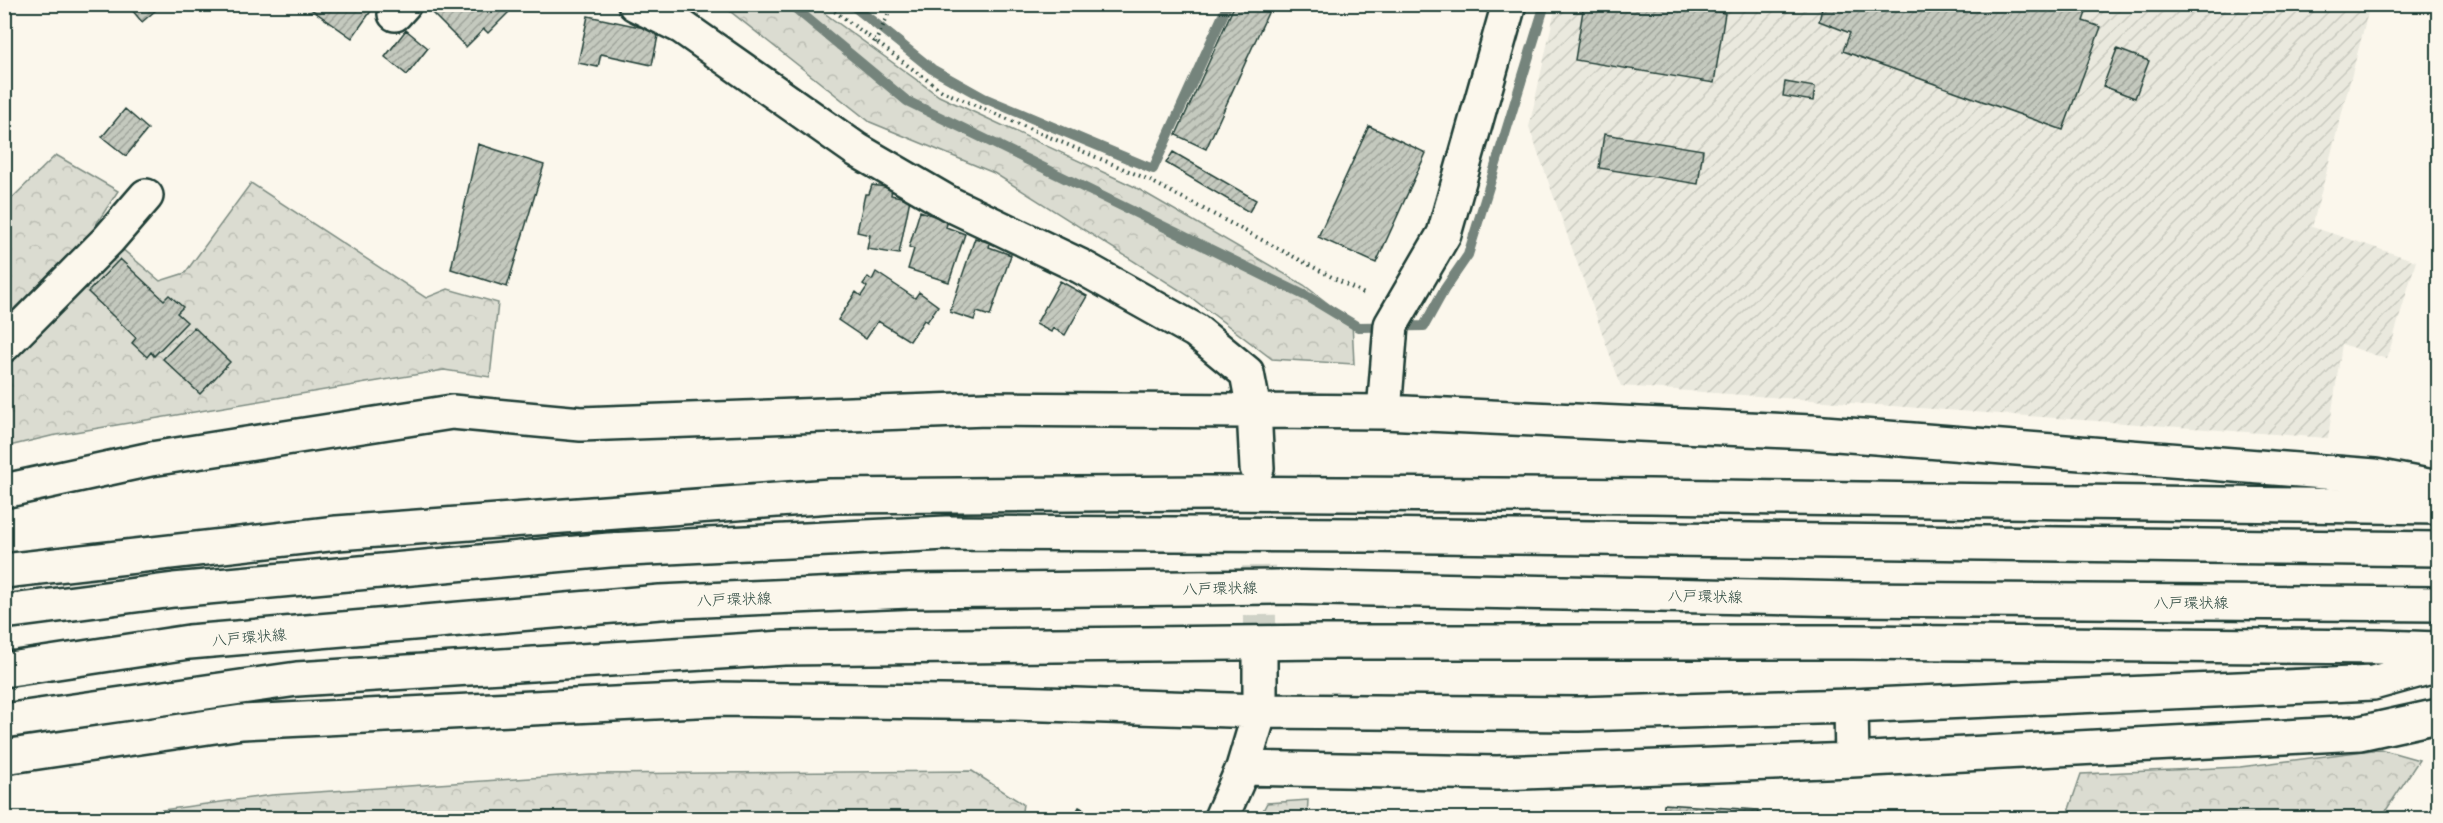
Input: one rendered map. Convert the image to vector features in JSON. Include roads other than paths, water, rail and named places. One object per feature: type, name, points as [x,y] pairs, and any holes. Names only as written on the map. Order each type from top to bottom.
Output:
[{"type":"main road","points":[[635,4],[682,27],[857,150],[950,204],[1080,266],[1196,331],[1247,373],[1254,410],[1257,468]]},
{"type":"main road","points":[[1384,412],[1391,325],[1444,234],[1509,4]]},
{"type":"main road","points":[[4,345],[108,240],[146,196]]},
{"type":"main road","points":[[4,491],[151,459],[452,412],[581,424],[987,409],[1384,412],[1811,432],[2375,476],[2439,488]]},
{"type":"main road","points":[[4,571],[336,533],[830,496],[1243,493],[2439,507]]},
{"type":"main road","points":[[4,612],[186,589],[609,550],[946,533],[1363,535],[2439,549]]},
{"type":"main road","name":"八戸環状線","points":[[4,670],[189,642],[660,602],[909,591],[1278,587],[1851,599],[2439,604]]},
{"type":"main road","points":[[4,721],[297,679],[784,648],[1323,642],[1853,642],[2439,649]]},
{"type":"main road","points":[[1221,819],[1242,768],[1260,711],[1260,652]]},
{"type":"main road","points":[[4,757],[242,722],[717,699],[1014,703],[1260,711],[1578,714],[1851,706],[2373,683],[2439,664]]},
{"type":"main road","points":[[1851,706],[1852,760]]},
{"type":"main road","points":[[1242,768],[1497,773],[1852,760],[2360,733],[2439,716]]},
{"type":"waterway","points":[[790,4],[907,101],[1310,298],[1358,327],[1424,326],[1444,290],[1468,255],[1545,4]]},
{"type":"waterway","points":[[851,4],[932,69],[984,98],[1153,169],[1228,4]]},
{"type":"tunnel","points":[[1257,468],[1260,652]]}]
